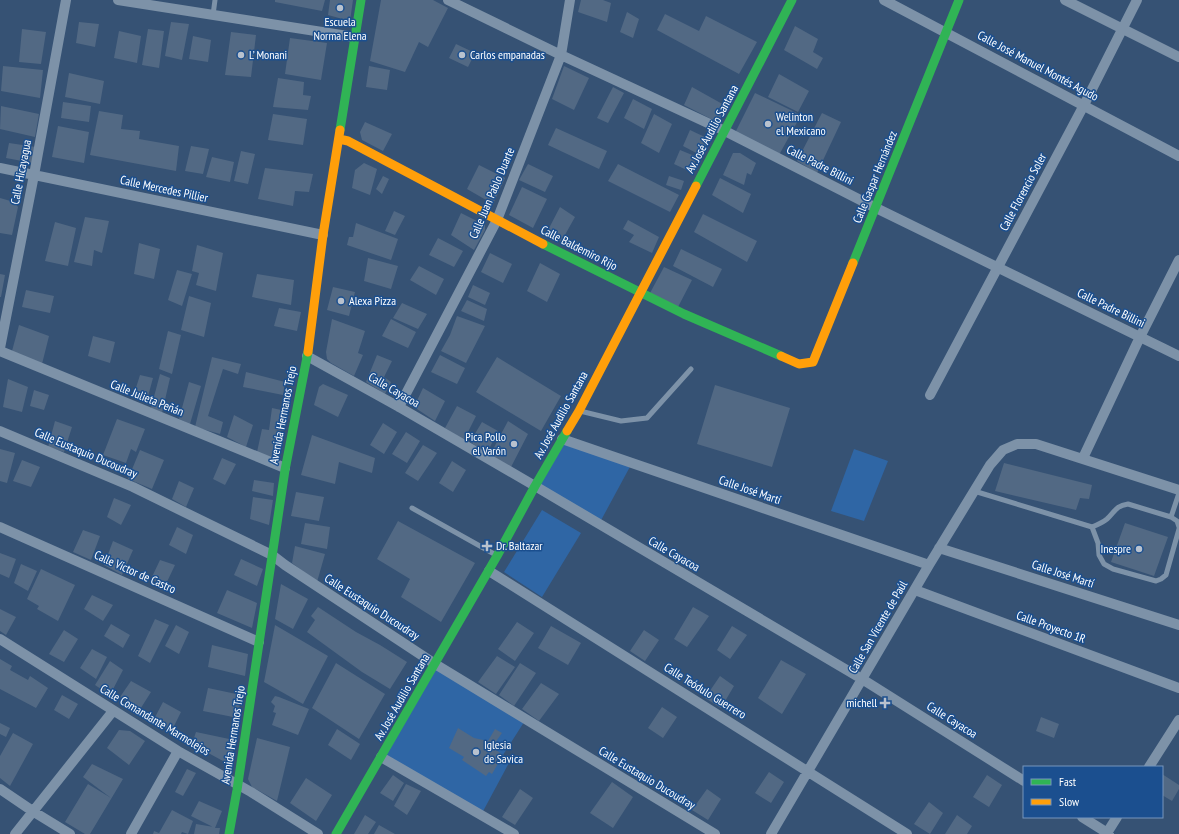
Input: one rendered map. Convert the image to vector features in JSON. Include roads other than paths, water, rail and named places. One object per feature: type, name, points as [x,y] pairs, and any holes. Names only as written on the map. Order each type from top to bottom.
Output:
[{"type":"main road","name":"Avenida Hermanos Trejo","points":[[229,834],[238,784],[285,468],[307,356],[323,235],[361,0]]},
{"type":"main road","name":"Av. José Audilio Santana","points":[[336,834],[489,571],[535,486],[579,411],[792,0]]},
{"type":"main road","name":"Calle Gaspar Hernández","points":[[813,362],[959,0]]},
{"type":"main road","name":"Calle Baldemiro Rijo","points":[[339,139],[348,141],[497,220],[640,292],[744,342],[798,364],[813,362]]},
{"type":"street","name":"Calle Hicayagua","points":[[0,350],[66,0]]},
{"type":"street","points":[[118,0],[354,37]]},
{"type":"street","name":"Calle Padre Billini","points":[[448,0],[561,55],[725,131],[997,268],[1179,356]]},
{"type":"street","name":"Calle Juan Pablo Duarte","points":[[399,407],[497,220],[561,55],[570,0]]},
{"type":"street","name":"Calle José Manuel Montés Agudo","points":[[884,0],[1084,104],[1179,156]]},
{"type":"street","points":[[1065,0],[1179,57]]},
{"type":"street","name":"Calle Florencio Soler","points":[[930,395],[1084,104],[1137,0]]},
{"type":"street","name":"Calle Mercedes Pillier","points":[[0,168],[323,235]]},
{"type":"street","points":[[1179,260],[1140,337],[1084,458],[1179,490]]},
{"type":"street","name":"Calle Julieta Peñán","points":[[0,350],[285,468]]},
{"type":"street","name":"Calle Cayacoa","points":[[307,356],[399,407],[535,486],[862,679],[1023,780]]},
{"type":"street","name":"Calle Eustaquio Ducoudray","points":[[0,431],[133,487],[272,555],[435,664],[715,834]]},
{"type":"street","name":"Calle José Martí","points":[[562,439],[929,566]]},
{"type":"street","name":"Calle San Vicente de Paúl","points":[[771,834],[939,548],[990,465],[1003,450],[1017,444],[1036,444],[1084,458]]},
{"type":"street","name":"Calle Víctor de Castro","points":[[0,527],[259,642]]},
{"type":"street","name":"Calle José Martí","points":[[939,548],[1179,625]]},
{"type":"street","name":"Calle Teódulo Guerrero","points":[[489,571],[907,834]]},
{"type":"street","name":"Calle Proyecto 1R","points":[[915,590],[1179,688]]},
{"type":"street","name":"Calle Comandante Marmolejos","points":[[0,639],[114,711],[238,784],[318,834]]},
{"type":"street","points":[[15,834],[114,711]]},
{"type":"street","points":[[1150,766],[1179,720]]},
{"type":"street","points":[[131,834],[178,750]]},
{"type":"street","points":[[381,757],[514,834]]},
{"type":"street","points":[[0,789],[70,834]]},
{"type":"street","points":[[1084,818],[1108,833],[1116,818]]},
{"type":"lane","points":[[213,15],[215,0]]},
{"type":"lane","points":[[579,411],[621,421],[648,418],[691,369]]},
{"type":"lane","points":[[974,491],[1092,527],[1108,518],[1116,508],[1128,504],[1171,517],[1177,521],[1179,528],[1166,574],[1162,579],[1156,581],[1113,569],[1104,564],[1099,555],[1098,543],[1092,527]]},
{"type":"lane","points":[[1171,517],[1179,493]]},
{"type":"lane","points":[[412,508],[497,556]]},
{"type":"place","name":"Escuela Norma Elena","points":[[340,8]]},
{"type":"place","name":"L’ Monani","points":[[241,55]]},
{"type":"place","name":"Carlos empanadas","points":[[462,55]]},
{"type":"place","name":"Welinton el Mexicano","points":[[768,124]]},
{"type":"place","name":"Alexa Pizza","points":[[341,301]]},
{"type":"place","name":"Pica Pollo el Varón","points":[[514,444]]},
{"type":"place","name":"Dr. Baltazar","points":[[487,546]]},
{"type":"place","name":"Inespre","points":[[1139,549]]},
{"type":"place","name":"michell","points":[[885,703]]},
{"type":"place","name":"Iglesia de Savica","points":[[476,752]]}]
